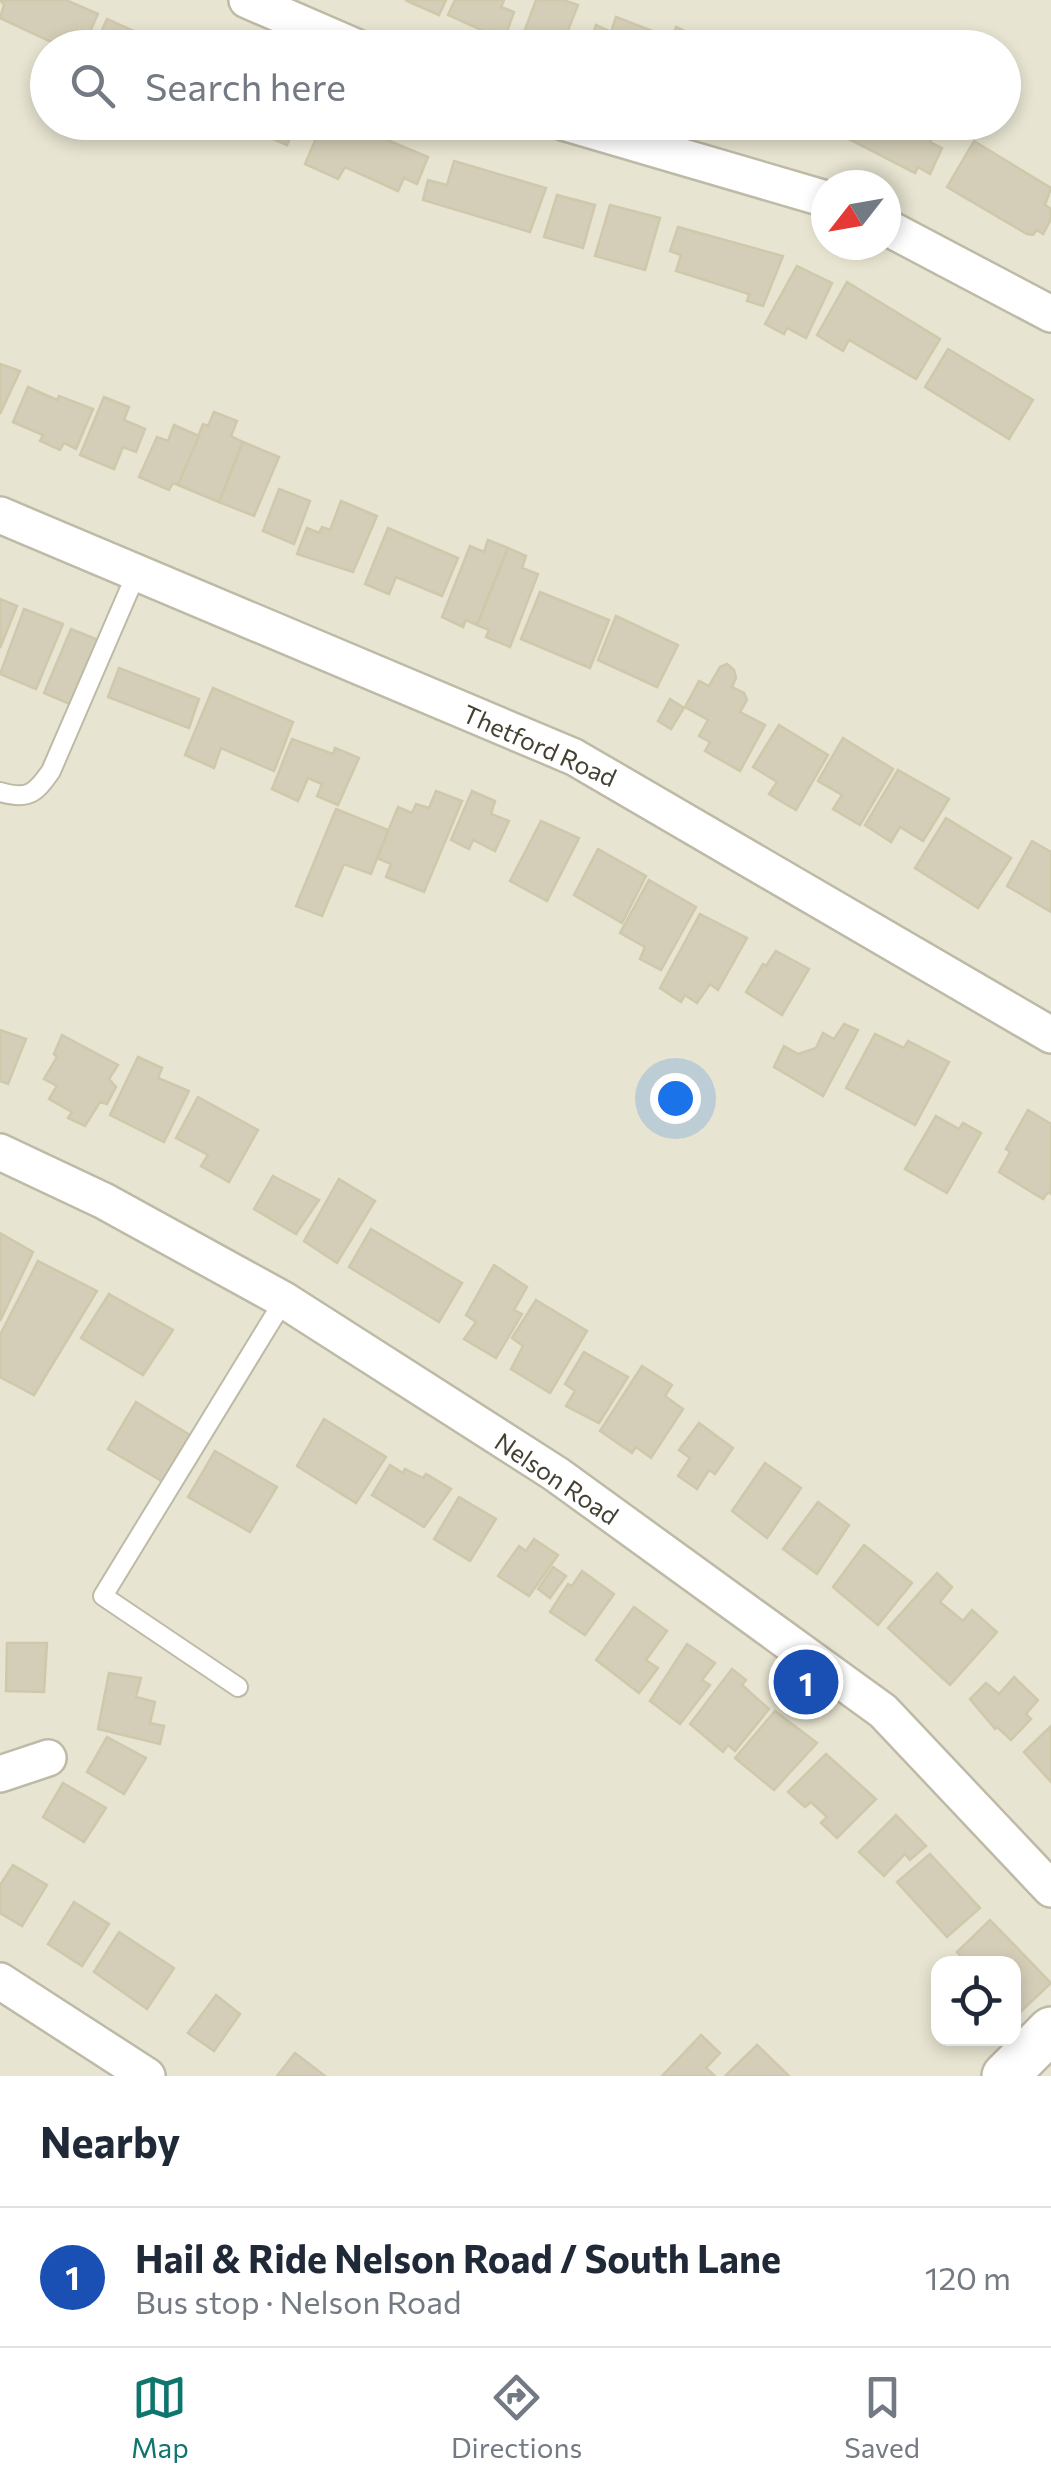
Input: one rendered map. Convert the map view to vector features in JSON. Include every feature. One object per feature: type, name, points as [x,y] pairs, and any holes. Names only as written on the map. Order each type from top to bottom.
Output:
[{"type":"street","points":[[247,0],[316,30]]},
{"type":"street","points":[[624,140],[811,195]]},
{"type":"street","points":[[901,235],[1051,314]]},
{"type":"street","name":"Thetford Road","points":[[0,514],[574,756],[1051,1035]]},
{"type":"street","name":"Nelson Road","points":[[0,1152],[104,1200],[284,1300],[556,1474],[884,1711],[1051,1890]]},
{"type":"street","points":[[0,1774],[48,1758]]},
{"type":"street","points":[[0,1981],[147,2076]]},
{"type":"street","points":[[1005,2076],[1051,2030]]},
{"type":"lane","points":[[0,792],[20,798],[38,790],[51,771],[136,572]]},
{"type":"lane","points":[[238,1688],[103,1596],[284,1300]]},
{"type":"shaded area","points":[[0,0],[1051,0],[1051,2076],[0,2076]]},
{"type":"building","points":[[0,0],[66,0],[98,14],[91,30],[30,32],[0,18],[4,5]]},
{"type":"building","points":[[405,0],[446,0],[439,15]]},
{"type":"building","points":[[455,0],[504,0],[501,7],[514,12],[508,30],[481,30],[448,15]]},
{"type":"building","points":[[536,0],[563,0],[578,5],[568,30],[525,30]]},
{"type":"building","points":[[616,17],[650,30],[612,30]]},
{"type":"building","points":[[107,19],[131,30],[102,30]]},
{"type":"building","points":[[315,140],[387,140],[428,157],[417,184],[404,178],[398,191],[345,167],[338,179],[305,164]]},
{"type":"building","points":[[851,140],[931,140],[942,148],[930,174],[918,167],[915,173]]},
{"type":"building","points":[[974,141],[1051,188],[1045,205],[1051,209],[1051,219],[1043,234],[1037,230],[1033,235],[1027,234],[947,187]]},
{"type":"building","points":[[454,161],[546,188],[530,232],[423,200],[428,180],[447,185]]},
{"type":"building","points":[[557,195],[595,205],[583,248],[544,237]]},
{"type":"building","points":[[610,205],[660,218],[645,270],[595,256]]},
{"type":"building","points":[[678,227],[783,256],[763,306],[747,301],[749,294],[676,271],[681,255],[670,251]]},
{"type":"building","points":[[797,266],[832,283],[806,338],[787,328],[784,334],[765,324]]},
{"type":"building","points":[[847,282],[940,339],[916,379],[849,340],[843,351],[817,335]]},
{"type":"building","points":[[948,349],[1033,400],[1009,439],[925,387]]},
{"type":"building","points":[[0,364],[20,371],[0,414]]},
{"type":"building","points":[[28,387],[57,400],[59,396],[93,409],[76,449],[64,443],[60,450],[40,441],[43,435],[13,422]]},
{"type":"building","points":[[104,397],[129,407],[124,420],[145,429],[136,452],[123,447],[114,469],[80,455]]},
{"type":"building","points":[[214,412],[237,421],[231,436],[243,442],[219,502],[178,485],[203,424],[208,426]]},
{"type":"building","points":[[174,425],[199,436],[178,485],[173,483],[169,490],[139,477],[157,437],[168,441]]},
{"type":"building","points":[[243,442],[279,457],[254,516],[219,502]]},
{"type":"building","points":[[279,489],[310,501],[294,544],[263,531]]},
{"type":"building","points":[[341,501],[377,516],[353,572],[297,554],[307,528],[319,533],[322,527],[330,530]]},
{"type":"building","points":[[388,528],[458,558],[442,596],[396,577],[389,594],[365,584]]},
{"type":"building","points":[[488,540],[508,548],[477,625],[466,620],[463,627],[442,617],[470,546],[484,552]]},
{"type":"building","points":[[508,548],[526,556],[522,568],[538,574],[510,647],[486,637],[489,630],[477,625]]},
{"type":"building","points":[[540,592],[609,620],[590,668],[521,639]]},
{"type":"building","points":[[0,599],[17,606],[0,648]]},
{"type":"building","points":[[24,609],[63,624],[36,689],[0,674]]},
{"type":"building","points":[[616,616],[678,645],[657,687],[598,660]]},
{"type":"building","points":[[71,629],[103,642],[75,706],[44,693]]},
{"type":"building","points":[[727,664],[736,678],[732,687],[744,693],[747,700],[740,712],[765,725],[740,771],[705,751],[710,742],[699,736],[708,720],[685,707],[699,681],[709,686],[720,667]]},
{"type":"building","points":[[119,668],[199,699],[189,728],[108,697]]},
{"type":"building","points":[[213,688],[293,722],[274,771],[221,748],[214,768],[185,755]]},
{"type":"building","points":[[670,699],[684,708],[671,729],[658,721]]},
{"type":"building","points":[[779,725],[828,755],[796,810],[769,794],[777,782],[753,767]]},
{"type":"building","points":[[843,738],[893,769],[860,825],[833,809],[842,795],[818,781]]},
{"type":"building","points":[[292,739],[333,754],[335,748],[359,758],[338,805],[317,796],[322,784],[308,778],[298,801],[272,789]]},
{"type":"building","points":[[898,770],[949,799],[923,841],[900,827],[891,842],[865,825]]},
{"type":"building","points":[[436,791],[462,801],[424,892],[386,877],[391,864],[377,858],[398,807],[412,813],[416,804],[429,808]]},
{"type":"building","points":[[472,791],[495,801],[491,814],[509,821],[495,851],[473,840],[469,849],[451,840]]},
{"type":"building","points":[[336,809],[388,830],[371,874],[344,864],[322,916],[296,906]]},
{"type":"building","points":[[946,818],[1011,858],[978,908],[915,868]]},
{"type":"building","points":[[541,821],[579,838],[547,901],[510,881]]},
{"type":"building","points":[[1032,841],[1051,852],[1051,912],[1007,886]]},
{"type":"building","points":[[598,849],[646,876],[622,923],[574,895]]},
{"type":"building","points":[[649,880],[696,907],[661,970],[640,959],[645,947],[620,933]]},
{"type":"building","points":[[700,914],[747,938],[718,990],[710,984],[697,1003],[685,995],[681,1002],[660,988]]},
{"type":"building","points":[[776,951],[809,969],[782,1015],[746,992]]},
{"type":"building","points":[[844,1024],[858,1030],[823,1096],[774,1067],[784,1046],[798,1054],[816,1048],[823,1033],[834,1039]]},
{"type":"building","points":[[0,1030],[26,1039],[8,1084],[0,1081]]},
{"type":"building","points":[[875,1034],[904,1048],[908,1041],[949,1062],[915,1125],[846,1088]]},
{"type":"building","points":[[62,1035],[118,1065],[109,1079],[116,1087],[107,1104],[100,1102],[85,1126],[68,1118],[72,1112],[49,1099],[57,1086],[44,1079],[57,1057],[54,1054]]},
{"type":"building","points":[[138,1057],[162,1068],[158,1078],[189,1091],[164,1142],[110,1115]]},
{"type":"building","points":[[198,1097],[258,1130],[229,1182],[201,1166],[208,1155],[176,1138]]},
{"type":"building","points":[[1028,1110],[1051,1124],[1051,1194],[1048,1192],[1043,1199],[999,1172],[1010,1152],[1006,1149]]},
{"type":"building","points":[[936,1116],[959,1129],[963,1123],[981,1133],[947,1193],[905,1169]]},
{"type":"building","points":[[273,1176],[319,1200],[296,1234],[254,1209]]},
{"type":"building","points":[[339,1179],[375,1201],[337,1263],[304,1241]]},
{"type":"building","points":[[371,1229],[462,1283],[439,1322],[349,1267]]},
{"type":"building","points":[[0,1233],[33,1252],[0,1321]]},
{"type":"building","points":[[38,1261],[97,1291],[34,1395],[0,1377],[0,1335]]},
{"type":"building","points":[[494,1265],[527,1287],[514,1310],[522,1314],[496,1358],[464,1339],[476,1322],[466,1315]]},
{"type":"building","points":[[109,1294],[173,1330],[143,1375],[81,1338]]},
{"type":"building","points":[[536,1300],[587,1331],[550,1393],[511,1369],[523,1346],[512,1338]]},
{"type":"building","points":[[584,1352],[628,1377],[599,1423],[566,1406],[575,1391],[565,1384]]},
{"type":"building","points":[[642,1366],[672,1385],[665,1396],[683,1409],[651,1458],[636,1447],[632,1453],[600,1431]]},
{"type":"building","points":[[136,1402],[198,1440],[170,1486],[108,1449]]},
{"type":"building","points":[[324,1419],[386,1457],[356,1503],[297,1466]]},
{"type":"building","points":[[699,1423],[733,1448],[715,1474],[709,1470],[697,1489],[678,1476],[690,1458],[679,1450]]},
{"type":"building","points":[[215,1451],[277,1487],[250,1532],[188,1497]]},
{"type":"building","points":[[765,1463],[801,1488],[767,1538],[732,1511]]},
{"type":"building","points":[[390,1465],[423,1478],[426,1474],[451,1489],[424,1527],[372,1495]]},
{"type":"building","points":[[459,1497],[496,1519],[470,1561],[434,1539]]},
{"type":"building","points":[[818,1502],[849,1525],[817,1574],[783,1549]]},
{"type":"building","points":[[534,1539],[558,1555],[529,1596],[498,1576],[519,1546],[526,1551]]},
{"type":"building","points":[[864,1545],[912,1583],[878,1625],[833,1587]]},
{"type":"building","points":[[553,1567],[566,1576],[550,1598],[538,1589]]},
{"type":"building","points":[[582,1571],[614,1594],[585,1635],[550,1612],[568,1584],[572,1586]]},
{"type":"building","points":[[937,1573],[952,1587],[940,1602],[963,1621],[972,1610],[997,1632],[950,1685],[888,1628]]},
{"type":"building","points":[[634,1607],[667,1631],[646,1660],[658,1668],[639,1693],[596,1660]]},
{"type":"building","points":[[7,1643],[47,1643],[44,1692],[6,1691]]},
{"type":"building","points":[[687,1644],[715,1663],[702,1680],[710,1685],[680,1724],[650,1701]]},
{"type":"building","points":[[732,1669],[746,1680],[742,1685],[769,1709],[735,1751],[728,1745],[723,1752],[690,1724]]},
{"type":"building","points":[[109,1673],[141,1678],[136,1697],[155,1702],[150,1723],[164,1726],[160,1744],[98,1729]]},
{"type":"building","points":[[1014,1677],[1038,1700],[1026,1714],[1031,1719],[1011,1740],[995,1729],[970,1699],[986,1683],[999,1694]]},
{"type":"building","points":[[775,1711],[817,1743],[774,1790],[735,1758]]},
{"type":"building","points":[[1051,1726],[1051,1782],[1024,1752]]},
{"type":"building","points":[[107,1737],[146,1758],[124,1794],[87,1772]]},
{"type":"building","points":[[826,1754],[876,1799],[837,1838],[821,1823],[827,1817],[811,1802],[805,1807],[788,1792]]},
{"type":"building","points":[[63,1783],[106,1808],[84,1842],[43,1817]]},
{"type":"building","points":[[896,1815],[926,1846],[910,1860],[905,1854],[884,1876],[859,1852]]},
{"type":"building","points":[[930,1854],[980,1908],[947,1937],[897,1882]]},
{"type":"building","points":[[13,1865],[47,1885],[22,1926],[0,1913],[0,1885]]},
{"type":"building","points":[[74,1902],[109,1924],[82,1966],[48,1944]]},
{"type":"building","points":[[990,1920],[1051,1983],[1021,2011],[1021,1956],[961,1956],[957,1952]]},
{"type":"building","points":[[119,1932],[174,1968],[147,2009],[94,1972]]},
{"type":"building","points":[[216,1995],[240,2014],[214,2051],[188,2033]]},
{"type":"building","points":[[701,2035],[720,2053],[706,2068],[715,2076],[662,2076]]},
{"type":"building","points":[[757,2045],[789,2076],[725,2076]]},
{"type":"building","points":[[295,2053],[325,2076],[277,2076]]},
{"type":"place","name":"Hail & Ride Nelson Road / South Lane","points":[[806,1682]]}]
